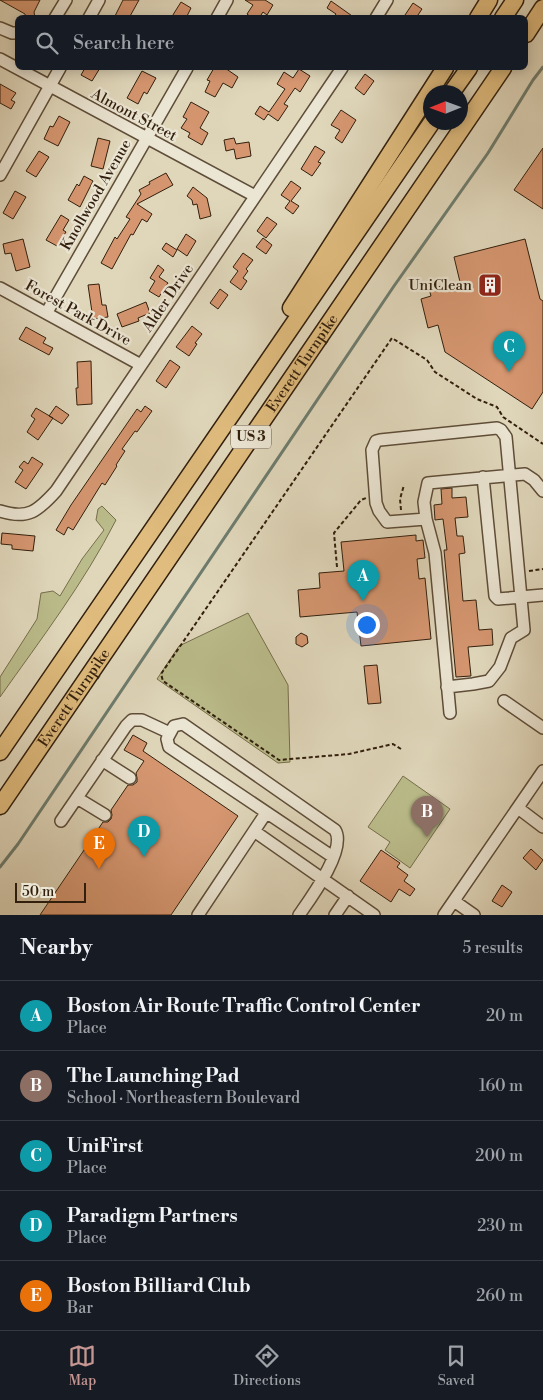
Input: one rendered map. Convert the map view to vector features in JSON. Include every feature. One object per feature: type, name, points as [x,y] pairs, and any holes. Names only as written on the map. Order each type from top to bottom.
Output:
[{"type":"highway","points":[[480,15],[489,0]]},
{"type":"highway","points":[[505,15],[515,0]]},
{"type":"highway","points":[[528,31],[543,8]]},
{"type":"highway","points":[[528,39],[543,20]]},
{"type":"highway","points":[[112,588],[444,70]]},
{"type":"highway","points":[[457,85],[468,70]]},
{"type":"highway","name":"Everett Turnpike","points":[[0,806],[502,70]]},
{"type":"highway","name":"Everett Turnpike","points":[[0,752],[427,130]]},
{"type":"street","points":[[57,15],[66,0]]},
{"type":"street","points":[[91,15],[99,0]]},
{"type":"street","points":[[219,15],[227,0]]},
{"type":"street","points":[[378,15],[387,0]]},
{"type":"street","points":[[0,28],[15,33]]},
{"type":"street","name":"Almont Street","points":[[0,59],[15,67]]},
{"type":"street","name":"Almont Street","points":[[20,70],[255,196]]},
{"type":"street","points":[[0,175],[59,70]]},
{"type":"street","name":"Knollwood Avenue","points":[[47,312],[187,70]]},
{"type":"street","name":"Alder Drive","points":[[0,511],[19,515],[30,513],[42,506],[56,491],[341,70]]},
{"type":"street","name":"Forest Park Drive","points":[[0,288],[141,365]]},
{"type":"street","points":[[426,519],[387,522],[380,511],[376,496],[372,450],[376,441],[496,428],[501,430],[506,437],[524,630],[511,638],[500,668],[489,681],[447,687]]},
{"type":"street","points":[[450,713],[435,550],[426,519],[424,502],[428,483],[525,474],[530,476],[543,491]]},
{"type":"street","points":[[483,477],[495,596],[498,599],[543,595]]},
{"type":"street","points":[[504,701],[543,728]]},
{"type":"street","points":[[61,821],[102,760],[132,720],[142,720],[170,733]]},
{"type":"street","points":[[299,915],[324,880],[339,843],[339,836],[335,830],[183,724],[174,726],[167,739],[169,747],[333,857]]},
{"type":"street","points":[[102,760],[130,778]]},
{"type":"street","points":[[444,915],[543,771]]},
{"type":"street","points":[[77,798],[105,815]]},
{"type":"street","points":[[518,808],[543,827]]},
{"type":"street","points":[[198,915],[266,813]]},
{"type":"street","points":[[254,831],[374,915]]},
{"type":"street","points":[[335,915],[348,896]]},
{"type":"street","points":[[454,900],[474,915]]},
{"type":"path","points":[[401,749],[393,744],[349,754],[279,760],[163,681],[161,674],[392,338],[427,360],[435,372],[477,399],[497,408],[503,416],[543,444]]},
{"type":"path","points":[[402,514],[400,498],[404,486]]},
{"type":"path","points":[[337,567],[334,533],[361,500],[376,496]]},
{"type":"path","points":[[532,570],[543,569]]},
{"type":"green space","points":[[102,506],[116,520],[104,543],[76,588],[0,697],[0,677],[37,619],[41,593],[53,591],[60,596],[82,559],[104,530],[96,520],[98,509]]},
{"type":"green space","points":[[248,613],[288,685],[290,762],[278,763],[157,679],[179,646]]},
{"type":"green space","points":[[403,776],[450,809],[410,868],[385,850],[390,842],[368,827]]},
{"type":"building","points":[[0,0],[40,0],[34,12],[34,15],[25,14]]},
{"type":"building","points":[[123,0],[139,0],[131,15],[116,15]]},
{"type":"building","points":[[245,0],[265,0],[273,5],[267,15],[263,12],[261,15],[248,15],[247,14],[253,5]]},
{"type":"building","points":[[331,1],[351,15],[335,15],[327,8]]},
{"type":"building","points":[[181,2],[191,8],[188,15],[173,15]]},
{"type":"building","points":[[413,3],[422,9],[418,15],[405,15]]},
{"type":"building","points":[[84,70],[99,70],[92,81],[81,75]]},
{"type":"building","points":[[213,70],[228,70],[238,77],[232,88],[223,83],[215,97],[205,92],[210,81],[207,80]]},
{"type":"building","points":[[298,70],[310,76],[300,92],[295,88],[284,104],[288,106],[278,121],[268,114],[264,120],[255,114],[260,106],[269,112],[285,89],[277,84],[284,72],[293,78]]},
{"type":"building","points":[[142,71],[156,78],[147,94],[144,92],[138,104],[127,98]]},
{"type":"building","points":[[365,74],[374,81],[364,95],[355,88]]},
{"type":"building","points":[[0,84],[16,93],[11,100],[15,102],[11,109],[0,103]]},
{"type":"building","points":[[191,102],[209,112],[200,128],[208,133],[202,145],[188,137],[190,133],[181,128],[187,119],[183,117]]},
{"type":"building","points":[[341,110],[356,120],[342,143],[335,138],[340,130],[331,125]]},
{"type":"building","points":[[59,116],[70,122],[58,146],[44,139],[50,126],[53,127]]},
{"type":"building","points":[[98,138],[110,141],[103,169],[91,166]]},
{"type":"building","points":[[234,138],[236,144],[249,142],[251,156],[236,159],[234,149],[226,151],[224,140]]},
{"type":"building","points":[[315,146],[325,152],[318,162],[321,163],[312,176],[301,169]]},
{"type":"building","points":[[543,148],[543,209],[514,190]]},
{"type":"building","points":[[39,151],[49,157],[36,177],[26,171]]},
{"type":"building","points":[[166,173],[173,185],[137,204],[152,214],[147,222],[142,219],[133,235],[131,234],[112,269],[101,263],[115,237],[117,239],[130,219],[126,217],[141,194],[139,190]]},
{"type":"building","points":[[84,176],[93,181],[80,207],[68,200]]},
{"type":"building","points":[[291,181],[301,188],[291,201],[299,206],[293,214],[285,208],[290,201],[281,195]]},
{"type":"building","points":[[193,187],[207,198],[211,216],[200,219],[197,204],[193,205],[192,200],[187,196]]},
{"type":"building","points":[[15,191],[26,197],[13,219],[3,213]]},
{"type":"building","points":[[61,215],[69,220],[63,230],[66,232],[57,246],[46,240]]},
{"type":"building","points":[[267,217],[277,224],[266,238],[257,231]]},
{"type":"building","points":[[186,234],[196,241],[187,256],[177,249]]},
{"type":"building","points":[[263,238],[272,245],[266,254],[256,247]]},
{"type":"building","points":[[23,239],[30,267],[16,271],[11,253],[5,254],[3,244]]},
{"type":"building","points":[[525,239],[540,299],[543,301],[543,392],[532,409],[445,352],[438,325],[428,328],[421,299],[431,296],[429,289],[460,282],[454,257]]},
{"type":"building","points":[[166,243],[177,250],[173,257],[162,249]]},
{"type":"building","points":[[243,253],[253,260],[246,269],[248,271],[243,278],[247,281],[241,290],[230,282],[238,271],[233,267]]},
{"type":"building","points":[[158,265],[164,270],[159,277],[168,283],[159,297],[149,291],[155,281],[150,278]]},
{"type":"building","points":[[99,284],[102,305],[106,305],[108,317],[93,319],[88,285]]},
{"type":"building","points":[[220,289],[228,295],[218,309],[210,303]]},
{"type":"building","points":[[146,302],[150,313],[138,318],[139,321],[122,327],[117,314]]},
{"type":"building","points":[[192,326],[202,334],[189,356],[176,347]]},
{"type":"building","points":[[26,327],[46,338],[43,343],[53,348],[49,355],[19,339]]},
{"type":"building","points":[[170,360],[180,367],[166,388],[156,381]]},
{"type":"building","points":[[91,361],[92,404],[77,405],[77,362]]},
{"type":"building","points":[[56,406],[69,415],[62,424],[49,416]]},
{"type":"building","points":[[145,406],[152,411],[122,449],[125,451],[117,466],[105,485],[102,483],[73,530],[68,527],[64,535],[56,530],[137,409],[141,412]]},
{"type":"building","points":[[36,408],[53,418],[38,440],[27,432],[35,419],[31,416]]},
{"type":"building","points":[[32,457],[43,464],[26,489],[15,482],[23,470],[19,467],[24,461],[28,464]]},
{"type":"building","points":[[452,488],[452,498],[466,497],[468,517],[455,518],[457,536],[463,536],[465,553],[459,554],[463,601],[476,600],[479,630],[492,629],[493,645],[468,647],[471,676],[456,677],[444,550],[447,550],[443,519],[435,520],[434,505],[442,504],[441,489]]},
{"type":"building","points":[[2,533],[35,536],[33,551],[12,549],[12,545],[1,544]]},
{"type":"building","points":[[416,535],[416,541],[423,540],[425,558],[417,559],[419,579],[425,578],[431,639],[361,646],[357,612],[300,617],[298,590],[320,588],[319,573],[344,571],[341,542]]},
{"type":"building","points":[[301,633],[307,636],[308,643],[302,647],[296,644],[296,637]]},
{"type":"building","points":[[377,665],[381,703],[368,704],[364,666]]},
{"type":"building","points":[[133,735],[147,743],[143,751],[238,816],[171,915],[40,915],[103,822],[108,822],[111,819],[111,810],[128,785],[133,785],[137,782],[136,773],[144,761],[124,750]]},
{"type":"building","points":[[531,849],[543,860],[536,870],[523,858]]},
{"type":"building","points":[[381,850],[400,863],[397,867],[408,875],[404,881],[415,889],[410,896],[399,889],[391,902],[360,881]]},
{"type":"building","points":[[502,885],[512,892],[502,907],[492,901]]},
{"type":"waterway","points":[[0,867],[18,844],[394,286],[488,153],[543,67]]},
{"type":"place","name":"UniClean","points":[[490,285]]},
{"type":"place","name":"UniFirst","points":[[509,372]]},
{"type":"place","name":"Boston Air Route Traffic Control Center","points":[[363,601]]},
{"type":"place","name":"The Launching Pad","points":[[427,837]]},
{"type":"place","name":"Paradigm Partners","points":[[144,857]]},
{"type":"place","name":"Boston Billiard Club","points":[[99,869]]}]
